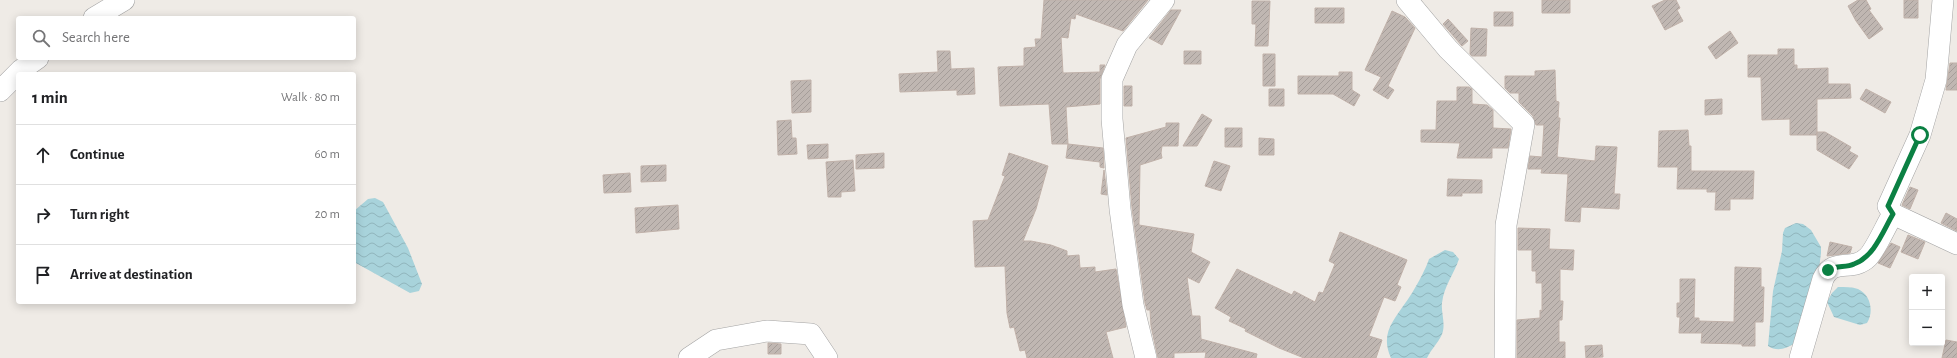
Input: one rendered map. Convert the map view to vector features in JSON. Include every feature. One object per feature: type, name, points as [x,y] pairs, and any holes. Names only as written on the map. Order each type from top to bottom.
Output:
[{"type":"street","points":[[97,16],[124,0]]},
{"type":"street","points":[[1146,358],[1133,305],[1120,209],[1112,119],[1112,80],[1127,45],[1164,0]]},
{"type":"street","points":[[1407,0],[1448,49],[1524,124],[1506,225],[1505,358]]},
{"type":"street","points":[[1943,0],[1936,80],[1920,135],[1888,206],[1893,214],[1957,244]]},
{"type":"street","points":[[19,72],[35,60]]},
{"type":"street","points":[[0,91],[16,75]]},
{"type":"street","points":[[1800,358],[1823,279],[1828,270],[1836,266],[1853,265],[1868,257],[1893,214]]},
{"type":"street","points":[[689,358],[716,340],[768,331],[811,334],[827,358]]},
{"type":"water","points":[[375,198],[383,202],[408,248],[422,284],[419,291],[410,293],[356,263],[356,209],[368,199]]},
{"type":"water","points":[[1796,223],[1803,224],[1811,230],[1821,247],[1818,277],[1795,343],[1785,348],[1775,349],[1768,346],[1773,291],[1782,251],[1783,233],[1785,228]]},
{"type":"water","points":[[1445,250],[1453,252],[1459,259],[1443,297],[1443,331],[1440,338],[1427,358],[1391,358],[1388,349],[1387,335],[1393,322],[1416,287],[1429,259]]},
{"type":"water","points":[[1838,287],[1851,287],[1858,289],[1866,295],[1871,309],[1867,323],[1860,325],[1834,317],[1827,302],[1832,293]]},
{"type":"building","points":[[1044,0],[1148,0],[1123,31],[1076,14],[1075,19],[1071,18],[1068,38],[1061,37],[1063,73],[1100,72],[1100,65],[1105,65],[1100,79],[1100,104],[1066,107],[1068,144],[1052,144],[1049,104],[1000,106],[998,67],[1024,66],[1024,48],[1036,47],[1035,39],[1041,39]]},
{"type":"building","points":[[1542,0],[1570,0],[1570,13],[1542,13]]},
{"type":"building","points":[[1665,0],[1676,0],[1680,8],[1677,10],[1683,21],[1665,30],[1652,6]]},
{"type":"building","points":[[1858,0],[1866,0],[1871,9],[1869,10],[1883,29],[1869,39],[1856,21],[1848,6]]},
{"type":"building","points":[[1904,0],[1918,0],[1918,18],[1904,18]]},
{"type":"building","points":[[1252,1],[1270,1],[1268,46],[1255,46],[1256,24],[1252,24]]},
{"type":"building","points":[[1315,8],[1344,8],[1344,23],[1315,23]]},
{"type":"building","points":[[1171,10],[1181,10],[1162,45],[1149,38]]},
{"type":"building","points":[[1392,11],[1405,17],[1415,28],[1388,86],[1394,90],[1388,99],[1373,90],[1381,77],[1365,70]]},
{"type":"building","points":[[1494,12],[1513,12],[1513,26],[1494,26]]},
{"type":"building","points":[[1448,19],[1468,41],[1462,46],[1443,24]]},
{"type":"building","points":[[1471,28],[1487,29],[1486,56],[1472,56],[1470,54]]},
{"type":"building","points":[[1730,31],[1738,43],[1716,59],[1708,47]]},
{"type":"building","points":[[1778,49],[1794,49],[1794,65],[1797,65],[1797,69],[1828,68],[1828,84],[1850,84],[1851,98],[1817,99],[1817,135],[1790,135],[1790,119],[1762,120],[1761,77],[1748,77],[1748,55],[1778,55]]},
{"type":"building","points":[[937,51],[950,51],[951,69],[974,68],[975,94],[957,95],[957,90],[900,92],[899,74],[938,72]]},
{"type":"building","points":[[1184,51],[1201,51],[1201,64],[1184,64]]},
{"type":"building","points":[[1263,54],[1275,54],[1275,86],[1263,86]]},
{"type":"building","points":[[1950,63],[1957,63],[1957,90],[1946,90]]},
{"type":"building","points":[[1555,70],[1556,101],[1559,102],[1558,118],[1560,118],[1557,157],[1595,161],[1596,146],[1617,147],[1614,194],[1620,194],[1619,209],[1581,207],[1580,222],[1565,221],[1568,174],[1541,173],[1542,169],[1528,169],[1530,156],[1542,157],[1544,125],[1536,125],[1533,116],[1519,102],[1519,93],[1510,93],[1505,88],[1505,76],[1535,76],[1535,71]]},
{"type":"building","points":[[1339,72],[1352,72],[1352,90],[1360,95],[1354,106],[1333,94],[1298,94],[1298,76],[1339,76]]},
{"type":"building","points":[[811,80],[811,112],[792,113],[791,81]]},
{"type":"building","points":[[1124,86],[1132,86],[1132,106],[1124,106]]},
{"type":"building","points":[[1457,87],[1469,87],[1472,89],[1472,104],[1487,105],[1493,110],[1493,128],[1511,129],[1508,148],[1492,148],[1492,158],[1457,158],[1460,143],[1421,142],[1421,130],[1436,130],[1437,101],[1457,101]]},
{"type":"building","points":[[1269,89],[1284,89],[1284,106],[1269,106]]},
{"type":"building","points":[[1866,89],[1891,102],[1885,113],[1860,99]]},
{"type":"building","points":[[1722,99],[1722,114],[1705,115],[1705,100]]},
{"type":"building","points":[[1202,114],[1212,120],[1197,146],[1183,146]]},
{"type":"building","points":[[791,120],[792,138],[796,138],[797,154],[778,155],[777,121]]},
{"type":"building","points":[[1166,123],[1179,123],[1178,146],[1162,146],[1162,158],[1140,165],[1139,225],[1194,234],[1191,252],[1210,262],[1199,283],[1187,277],[1192,316],[1200,316],[1201,339],[1257,354],[1256,358],[1205,358],[1206,352],[1174,353],[1174,358],[1158,358],[1151,326],[1150,310],[1147,310],[1145,303],[1132,208],[1126,138],[1166,127]]},
{"type":"building","points":[[1225,128],[1242,128],[1242,147],[1225,147]]},
{"type":"building","points":[[1688,130],[1689,146],[1691,146],[1691,171],[1754,171],[1753,199],[1730,199],[1730,210],[1715,210],[1716,192],[1707,192],[1707,189],[1677,189],[1678,167],[1658,167],[1659,131]]},
{"type":"building","points":[[1817,132],[1825,132],[1851,147],[1849,151],[1858,156],[1849,169],[1817,150]]},
{"type":"building","points":[[1259,138],[1274,139],[1274,155],[1259,155]]},
{"type":"building","points":[[828,144],[828,158],[808,159],[807,145]]},
{"type":"building","points":[[1068,144],[1103,148],[1104,168],[1100,167],[1100,162],[1066,158]]},
{"type":"building","points":[[884,153],[884,168],[856,169],[856,155]]},
{"type":"building","points":[[1009,153],[1048,166],[1036,209],[1023,241],[1051,245],[1067,251],[1067,256],[1079,255],[1080,268],[1095,267],[1095,272],[1116,269],[1126,327],[1106,332],[1113,358],[1027,358],[1025,350],[1020,351],[1014,327],[1010,328],[1007,313],[1005,266],[975,267],[973,221],[988,220],[1005,176],[1002,175]]},
{"type":"building","points":[[853,160],[855,191],[841,192],[841,197],[828,197],[826,162]]},
{"type":"building","points":[[1214,161],[1230,166],[1221,191],[1205,186]]},
{"type":"building","points":[[666,165],[666,181],[641,182],[641,166]]},
{"type":"building","points":[[1104,170],[1107,195],[1101,194]]},
{"type":"building","points":[[630,173],[631,192],[604,193],[603,175]]},
{"type":"building","points":[[1448,179],[1482,180],[1482,193],[1462,193],[1462,196],[1447,196]]},
{"type":"building","points":[[1910,187],[1918,190],[1910,209],[1902,205]]},
{"type":"building","points":[[678,205],[679,229],[636,233],[635,208]]},
{"type":"building","points":[[1946,213],[1957,219],[1957,231],[1941,223]]},
{"type":"building","points":[[1518,228],[1550,229],[1549,249],[1574,250],[1573,270],[1560,269],[1560,301],[1563,301],[1562,320],[1559,320],[1559,342],[1565,342],[1565,358],[1517,358],[1517,320],[1540,318],[1540,310],[1542,311],[1542,283],[1536,283],[1536,271],[1532,271],[1532,250],[1518,250]]},
{"type":"building","points":[[1340,232],[1407,260],[1397,285],[1401,287],[1395,301],[1384,297],[1369,336],[1382,340],[1376,358],[1304,358],[1279,348],[1245,331],[1246,329],[1229,321],[1231,317],[1215,308],[1237,269],[1292,295],[1294,291],[1315,302],[1319,292],[1323,293],[1335,264],[1329,261]]},
{"type":"building","points":[[1908,235],[1925,242],[1918,259],[1901,252]]},
{"type":"building","points":[[1830,242],[1852,247],[1850,253],[1827,256]]},
{"type":"building","points":[[1891,243],[1900,247],[1890,268],[1878,263]]},
{"type":"building","points":[[1735,267],[1761,268],[1761,287],[1764,287],[1763,322],[1755,322],[1755,346],[1742,346],[1742,344],[1701,343],[1702,333],[1679,333],[1680,317],[1677,317],[1677,303],[1680,303],[1680,279],[1695,279],[1694,318],[1699,318],[1699,321],[1734,322]]},
{"type":"building","points":[[1946,340],[1957,342],[1957,358],[1942,358]]},
{"type":"building","points":[[768,343],[781,344],[781,354],[768,354]]},
{"type":"building","points":[[1602,345],[1603,357],[1586,358],[1585,346]]},
{"type":"route","points":[[1828,270],[1836,266],[1853,265],[1868,257],[1893,214],[1888,206],[1920,135]]}]
